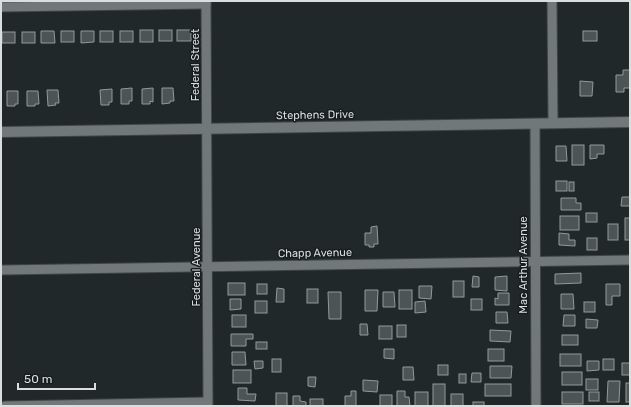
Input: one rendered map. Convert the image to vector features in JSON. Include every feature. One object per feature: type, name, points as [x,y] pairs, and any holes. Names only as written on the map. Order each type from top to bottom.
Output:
[{"type":"street","points":[[552,1],[553,124]]},
{"type":"street","points":[[1,7],[206,3]]},
{"type":"street","name":"Federal Street","points":[[206,3],[207,128]]},
{"type":"street","name":"Stephens Drive","points":[[1,132],[630,122]]},
{"type":"street","name":"Mac Arthur Avenue","points":[[535,124],[536,406]]},
{"type":"street","name":"Federal Avenue","points":[[207,128],[207,404]]},
{"type":"street","name":"Chapp Avenue","points":[[1,270],[630,260]]},
{"type":"street","points":[[5,406],[207,404]]},
{"type":"building","points":[[140,30],[153,30],[153,42],[140,42]]},
{"type":"building","points":[[159,30],[172,30],[172,41],[159,41]]},
{"type":"building","points":[[177,30],[191,30],[191,41],[177,41]]},
{"type":"building","points":[[41,31],[54,31],[55,43],[41,43]]},
{"type":"building","points":[[61,31],[74,31],[74,42],[61,42]]},
{"type":"building","points":[[81,31],[94,31],[94,42],[81,43]]},
{"type":"building","points":[[100,31],[113,31],[113,42],[100,42]]},
{"type":"building","points":[[120,31],[133,31],[133,42],[120,42]]},
{"type":"building","points":[[583,31],[597,31],[597,41],[583,41]]},
{"type":"building","points":[[2,32],[15,32],[15,43],[2,43]]},
{"type":"building","points":[[22,32],[35,32],[35,43],[22,43]]},
{"type":"building","points":[[623,70],[630,70],[630,88],[624,88],[624,92],[616,92],[616,75],[623,75]]},
{"type":"building","points":[[580,81],[593,82],[592,96],[580,96]]},
{"type":"building","points":[[132,88],[132,101],[129,101],[129,104],[121,104],[121,89]]},
{"type":"building","points":[[153,88],[153,102],[150,101],[150,104],[142,104],[142,89]]},
{"type":"building","points":[[162,88],[173,88],[174,101],[162,104]]},
{"type":"building","points":[[112,89],[112,102],[109,102],[109,105],[101,105],[100,90]]},
{"type":"building","points":[[47,90],[58,90],[59,103],[48,106]]},
{"type":"building","points":[[7,91],[18,91],[18,104],[15,104],[15,106],[7,106]]},
{"type":"building","points":[[27,91],[38,91],[39,104],[35,104],[35,106],[27,106]]},
{"type":"building","points":[[572,145],[584,145],[584,165],[572,165]]},
{"type":"building","points":[[590,145],[604,145],[604,154],[597,154],[597,158],[590,159]]},
{"type":"building","points":[[556,146],[566,146],[567,161],[556,161]]},
{"type":"building","points":[[556,181],[567,181],[567,191],[556,191]]},
{"type":"building","points":[[569,182],[574,182],[574,191],[569,191]]},
{"type":"building","points":[[622,197],[630,197],[630,206],[621,206]]},
{"type":"building","points":[[561,198],[576,198],[576,203],[581,203],[581,210],[561,210]]},
{"type":"building","points":[[586,213],[597,213],[597,222],[586,222]]},
{"type":"building","points":[[560,216],[579,216],[579,230],[560,230]]},
{"type":"building","points":[[625,218],[630,218],[630,240],[625,240]]},
{"type":"building","points":[[608,224],[618,224],[618,240],[608,240]]},
{"type":"building","points":[[377,226],[378,244],[374,244],[374,247],[365,245],[365,233],[371,233],[371,227]]},
{"type":"building","points":[[559,233],[569,234],[569,240],[575,240],[575,246],[559,245]]},
{"type":"building","points":[[587,238],[597,238],[597,250],[587,250]]},
{"type":"building","points":[[581,273],[581,283],[555,284],[555,274]]},
{"type":"building","points":[[473,276],[479,277],[479,287],[472,287]]},
{"type":"building","points":[[507,276],[507,291],[495,290],[495,277]]},
{"type":"building","points":[[453,281],[464,281],[464,297],[453,297]]},
{"type":"building","points":[[228,283],[245,283],[245,295],[228,295]]},
{"type":"building","points":[[257,284],[267,284],[267,294],[257,294]]},
{"type":"building","points":[[606,284],[620,284],[620,296],[612,296],[612,305],[606,305]]},
{"type":"building","points":[[419,286],[432,286],[431,299],[419,298]]},
{"type":"building","points":[[277,288],[284,289],[284,302],[276,302]]},
{"type":"building","points":[[307,289],[318,289],[318,303],[307,303]]},
{"type":"building","points":[[365,290],[378,290],[377,311],[365,311]]},
{"type":"building","points":[[399,290],[412,290],[412,309],[399,309]]},
{"type":"building","points":[[328,292],[341,292],[341,319],[329,319]]},
{"type":"building","points":[[383,292],[394,292],[395,307],[383,307]]},
{"type":"building","points":[[498,293],[509,293],[509,305],[495,305],[495,298],[498,299]]},
{"type":"building","points":[[561,294],[573,294],[574,309],[561,309]]},
{"type":"building","points":[[230,299],[241,299],[241,309],[230,310]]},
{"type":"building","points":[[471,299],[482,299],[482,310],[471,310]]},
{"type":"building","points":[[255,301],[267,301],[267,313],[255,313]]},
{"type":"building","points":[[425,301],[426,312],[415,313],[415,302]]},
{"type":"building","points":[[584,302],[595,302],[595,312],[584,312]]},
{"type":"building","points":[[496,312],[507,312],[508,323],[496,323]]},
{"type":"building","points":[[232,315],[246,315],[246,327],[232,327]]},
{"type":"building","points":[[564,315],[575,315],[575,326],[563,326]]},
{"type":"building","points":[[586,319],[598,320],[597,328],[586,328]]},
{"type":"building","points":[[360,324],[367,324],[368,335],[360,335]]},
{"type":"building","points":[[397,325],[406,325],[406,337],[397,337]]},
{"type":"building","points":[[379,326],[392,326],[392,339],[379,339]]},
{"type":"building","points":[[490,330],[511,331],[510,342],[490,341]]},
{"type":"building","points":[[231,334],[253,334],[253,339],[246,339],[246,346],[231,346]]},
{"type":"building","points":[[562,335],[578,335],[578,345],[562,345]]},
{"type":"building","points":[[256,342],[267,342],[267,349],[256,349]]},
{"type":"building","points":[[384,349],[394,349],[394,359],[384,358]]},
{"type":"building","points":[[488,349],[504,349],[504,361],[488,361]]},
{"type":"building","points":[[232,352],[245,352],[246,365],[232,365]]},
{"type":"building","points":[[560,354],[581,354],[581,366],[560,366]]},
{"type":"building","points":[[272,359],[281,359],[281,372],[272,372]]},
{"type":"building","points":[[603,359],[614,359],[614,370],[603,370]]},
{"type":"building","points":[[254,361],[263,361],[263,368],[255,369]]},
{"type":"building","points":[[587,361],[599,361],[599,370],[587,371]]},
{"type":"building","points":[[622,363],[630,363],[630,375],[622,375]]},
{"type":"building","points":[[438,365],[448,365],[448,375],[438,375]]},
{"type":"building","points":[[490,366],[512,366],[511,378],[490,378]]},
{"type":"building","points":[[403,367],[413,367],[414,380],[403,380]]},
{"type":"building","points":[[233,370],[251,370],[251,383],[233,383]]},
{"type":"building","points":[[562,372],[582,372],[582,385],[562,385]]},
{"type":"building","points":[[472,373],[481,373],[481,382],[471,382]]},
{"type":"building","points":[[459,374],[466,374],[466,383],[459,383]]},
{"type":"building","points":[[308,377],[316,377],[315,387],[308,386]]},
{"type":"building","points":[[586,379],[598,379],[598,390],[586,390]]},
{"type":"building","points":[[363,380],[378,381],[377,392],[363,391]]},
{"type":"building","points":[[608,381],[620,381],[619,402],[607,402]]},
{"type":"building","points":[[626,383],[630,383],[630,402],[626,402]]},
{"type":"building","points":[[433,384],[445,384],[445,406],[433,406]]},
{"type":"building","points":[[485,384],[511,384],[511,396],[485,396]]},
{"type":"building","points":[[238,388],[247,388],[247,394],[256,394],[255,401],[238,400]]},
{"type":"building","points":[[351,391],[356,391],[356,406],[345,406],[345,396],[351,396]]},
{"type":"building","points":[[397,391],[405,391],[405,397],[409,397],[410,406],[397,406]]},
{"type":"building","points":[[415,392],[428,392],[428,406],[415,406]]},
{"type":"building","points":[[562,392],[583,392],[583,404],[562,404]]},
{"type":"building","points":[[589,392],[599,392],[599,401],[589,401]]},
{"type":"building","points":[[276,393],[287,393],[287,406],[276,406]]},
{"type":"building","points":[[451,394],[463,394],[463,406],[451,406]]},
{"type":"building","points":[[380,395],[392,395],[392,406],[380,406]]},
{"type":"building","points":[[293,396],[300,396],[300,401],[306,402],[306,406],[293,406]]},
{"type":"building","points":[[310,399],[323,399],[323,406],[310,406]]},
{"type":"building","points":[[473,402],[484,402],[484,406],[473,406]]}]
